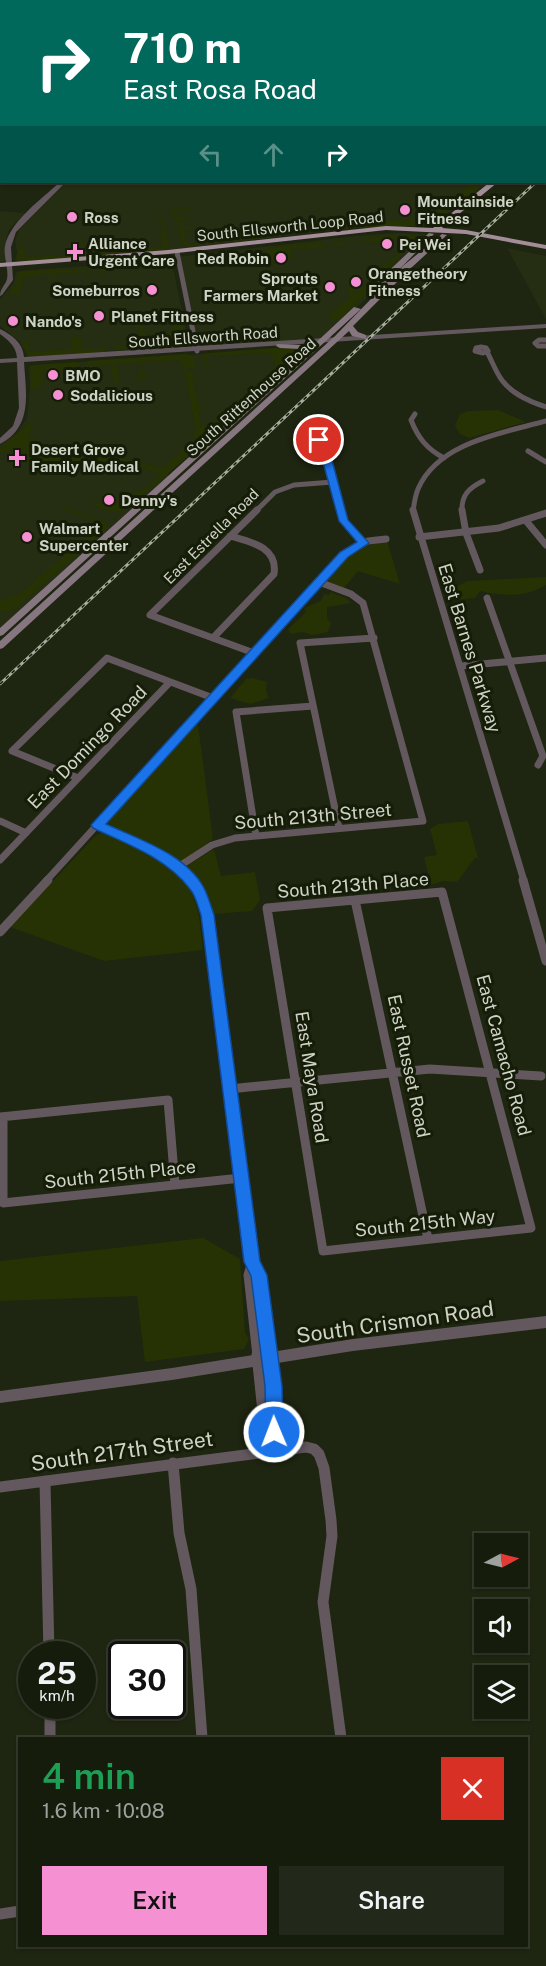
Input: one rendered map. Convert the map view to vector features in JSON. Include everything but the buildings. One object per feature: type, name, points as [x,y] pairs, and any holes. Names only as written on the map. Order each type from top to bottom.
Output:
[{"type":"main road","name":"South Rittenhouse Road","points":[[0,646],[253,416],[330,341],[398,264],[498,183]]},
{"type":"main road","name":"South Rittenhouse Road","points":[[2,631],[307,355],[350,327],[440,232],[498,183]]},
{"type":"main road","name":"South Ellsworth Loop Road","points":[[177,254],[386,228],[440,232],[546,247]]},
{"type":"main road","name":"South Ellsworth Loop Road","points":[[0,270],[8,266],[256,248],[297,240],[374,234],[440,232],[546,252]]},
{"type":"main road","points":[[350,327],[355,334],[363,337]]},
{"type":"main road","points":[[280,346],[302,347],[307,355]]},
{"type":"main road","points":[[253,416],[256,407],[267,397],[264,394]]},
{"type":"main road","points":[[203,449],[207,451],[202,457],[203,461]]},
{"type":"main road","points":[[0,641],[17,625],[15,620]]},
{"type":"street","points":[[0,294],[9,282],[8,248],[18,225],[62,183]]},
{"type":"street","points":[[177,254],[197,349]]},
{"type":"street","name":"South Ellsworth Road","points":[[0,363],[546,326]]},
{"type":"street","points":[[0,331],[17,345],[21,361],[22,414],[16,427],[0,442]]},
{"type":"street","name":"South Ellsworth Road","points":[[197,349],[280,346],[363,337],[407,335]]},
{"type":"street","points":[[546,340],[535,342],[538,346],[546,346]]},
{"type":"street","points":[[487,352],[500,378],[508,387],[519,396],[546,407]]},
{"type":"street","points":[[415,414],[411,420],[417,438],[423,446],[444,458]]},
{"type":"street","name":"East Barnes Parkway","points":[[546,421],[473,443],[444,458],[422,479],[415,496],[413,512],[493,771],[546,961]]},
{"type":"street","points":[[321,447],[325,449],[344,521],[364,543]]},
{"type":"street","points":[[528,451],[546,462]]},
{"type":"street","points":[[480,570],[461,516],[463,497],[472,484],[483,481]]},
{"type":"street","name":"East Estrella Road","points":[[213,638],[150,615],[275,492],[282,488],[333,482]]},
{"type":"street","points":[[419,537],[493,531],[527,522],[546,513]]},
{"type":"street","points":[[527,522],[546,545]]},
{"type":"street","points":[[230,536],[265,548],[272,554],[276,567],[274,574],[213,638],[254,653]]},
{"type":"street","points":[[0,932],[344,554],[364,543],[386,539]]},
{"type":"street","points":[[319,582],[358,598],[366,610],[374,638],[300,643],[339,828]]},
{"type":"street","points":[[487,598],[543,756],[538,765]]},
{"type":"street","name":"South 213th Street","points":[[178,867],[224,840],[423,821],[374,638]]},
{"type":"street","points":[[78,778],[12,751],[107,658],[213,698]]},
{"type":"street","points":[[460,666],[546,658]]},
{"type":"street","name":"East Domingo Road","points":[[0,860],[170,682]]},
{"type":"street","points":[[256,836],[236,712],[313,706]]},
{"type":"street","points":[[0,821],[26,833]]},
{"type":"street","points":[[98,825],[154,852],[178,867],[198,889],[208,915],[252,1262],[248,1275],[264,1360],[266,1440],[272,1451]]},
{"type":"street","name":"South 213th Place","points":[[267,908],[442,892]]},
{"type":"street","name":"East Camacho Road","points":[[442,892],[531,1228]]},
{"type":"street","name":"East Russet Road","points":[[355,900],[428,1239]]},
{"type":"street","name":"East Maya Road","points":[[267,908],[323,1251]]},
{"type":"street","points":[[534,923],[546,922]]},
{"type":"street","points":[[229,1089],[438,1069],[541,1076]]},
{"type":"street","points":[[2,1117],[168,1100],[175,1185]]},
{"type":"street","name":"South 215th Place","points":[[2,1117],[3,1203],[241,1178]]},
{"type":"street","name":"South 215th Way","points":[[323,1251],[531,1228]]},
{"type":"street","name":"South Crismon Road","points":[[0,1397],[353,1346],[546,1322]]},
{"type":"street","name":"South 217th Street","points":[[0,1487],[272,1451],[306,1447],[314,1449],[319,1454],[324,1468],[332,1536],[323,1602],[340,1737]]},
{"type":"street","points":[[173,1463],[179,1533],[191,1589],[202,1737]]},
{"type":"street","points":[[45,1481],[49,1641]]},
{"type":"street","points":[[50,1719],[50,1737]]},
{"type":"street","points":[[0,1914],[18,1911]]},
{"type":"shaded area","points":[[66,183],[488,183],[432,226],[350,228],[166,251],[20,262],[15,260],[17,252],[15,241],[19,230]]},
{"type":"shaded area","points":[[473,183],[487,183],[450,208],[432,225],[337,229],[331,224],[425,219],[452,203],[458,194]]},
{"type":"shaded area","points":[[189,206],[191,209],[178,211],[175,214],[180,218],[197,218],[180,221],[182,227],[199,227],[184,230],[186,242],[191,244],[254,235],[256,239],[183,246],[178,224],[170,211]]},
{"type":"shaded area","points":[[0,211],[25,213],[9,230],[6,239],[6,260],[0,263]]},
{"type":"shaded area","points":[[156,214],[163,221],[169,248],[166,250],[92,254],[92,251],[143,248],[145,244],[145,247],[161,247],[163,245],[160,236],[163,236],[161,222],[158,221],[160,220]]},
{"type":"shaded area","points":[[395,233],[431,234],[325,339],[197,348],[177,257]]},
{"type":"shaded area","points":[[385,236],[417,236],[420,238],[376,278],[369,276],[373,276],[381,269],[379,268],[398,254],[396,253],[400,252],[396,250],[402,250],[409,244],[407,242],[386,238],[377,243],[357,240],[344,242],[337,247],[331,243]]},
{"type":"shaded area","points":[[78,242],[84,242],[82,257],[25,261],[16,259],[21,244],[23,244],[24,257],[80,254],[82,248],[80,248],[81,243]]},
{"type":"shaded area","points":[[320,242],[328,246],[306,249],[303,244]]},
{"type":"shaded area","points":[[303,244],[305,249],[293,250],[290,246],[294,258],[288,258],[288,255],[281,251],[274,254],[276,260],[292,260],[274,263],[268,255],[271,263],[265,250],[271,248]]},
{"type":"shaded area","points":[[507,248],[546,256],[546,319]]},
{"type":"shaded area","points":[[166,260],[170,262],[172,281],[168,280],[171,279],[168,267],[163,265],[114,268],[100,274],[98,268],[103,266]]},
{"type":"shaded area","points":[[168,260],[172,263],[188,345],[28,357],[19,341],[0,326],[0,299],[13,284],[16,273],[19,271]]},
{"type":"shaded area","points":[[86,269],[91,277],[88,277],[85,272],[55,274],[55,292],[53,273],[25,277],[18,295],[9,293],[17,283],[17,273],[21,271]]},
{"type":"shaded area","points":[[369,281],[371,288],[341,319],[330,319],[330,315],[341,304],[351,299],[348,297],[350,296],[347,287],[354,288],[352,292],[360,290]]},
{"type":"shaded area","points":[[182,317],[187,344],[182,342],[182,347],[164,348],[164,345],[171,344],[170,337],[145,340],[146,347],[158,346],[157,348],[115,349],[117,344],[119,346],[141,345],[139,328],[119,324],[121,319],[143,318],[145,333],[148,335],[169,333],[173,329],[172,319],[163,318]]},
{"type":"shaded area","points":[[80,336],[83,349],[93,347],[102,349],[105,346],[106,350],[30,357],[32,355],[27,354],[23,342],[33,343],[27,344],[28,346],[29,344],[30,352],[71,349],[71,338]]},
{"type":"shaded area","points":[[295,348],[302,353],[204,438],[167,474],[172,477],[0,633],[0,445],[18,432],[27,418],[30,389],[29,367],[31,365]]},
{"type":"shaded area","points":[[299,348],[302,354],[261,388],[253,388],[276,367],[271,353],[206,356],[209,367],[205,366],[203,355],[208,353]]},
{"type":"shaded area","points":[[187,354],[194,356],[195,368],[184,369],[179,360],[145,362],[140,365],[141,372],[145,372],[146,377],[132,382],[140,377],[139,362],[128,363],[127,358],[158,356],[159,359],[159,356]]},
{"type":"shaded area","points":[[127,358],[127,363],[114,364],[118,367],[119,377],[116,378],[120,384],[114,384],[111,366],[85,366],[87,361]]},
{"type":"shaded area","points":[[79,363],[78,369],[42,371],[44,379],[47,380],[41,381],[40,389],[31,388],[30,366]]},
{"type":"shaded area","points":[[185,372],[195,372],[192,373],[193,380],[197,380],[193,382],[195,392],[200,392],[196,394],[198,404],[202,404],[200,406],[203,408],[199,412],[201,425],[210,426],[249,392],[256,395],[247,399],[201,442],[196,442]]},
{"type":"shaded area","points":[[498,410],[526,422],[469,438],[460,434],[455,426],[460,414],[468,411]]},
{"type":"shaded area","points":[[28,424],[36,427],[32,428],[29,437],[33,438],[30,452],[37,456],[128,459],[163,468],[183,451],[180,450],[182,448],[192,449],[192,453],[125,510],[113,512],[91,505],[99,502],[112,506],[127,495],[131,496],[136,492],[134,490],[141,492],[161,474],[131,464],[122,466],[121,464],[101,463],[98,465],[98,463],[76,462],[74,465],[74,462],[51,464],[51,462],[30,461],[28,463],[28,461],[21,461],[21,458],[10,450],[0,454],[0,448]]},
{"type":"shaded area","points":[[64,507],[106,522],[108,528],[16,608],[7,612],[0,610],[0,600],[17,595],[38,579],[35,577],[42,576],[51,567],[49,565],[54,565],[75,546],[73,544],[77,544],[87,536],[85,533],[89,534],[98,525],[94,524],[96,521],[94,520],[62,509]]},
{"type":"shaded area","points":[[387,541],[400,584],[358,571],[344,588],[327,581],[337,564],[351,553],[369,545]]},
{"type":"shaded area","points":[[546,577],[546,585],[522,594],[505,595],[480,591],[475,598],[455,600],[451,590],[467,581]]},
{"type":"shaded area","points":[[330,592],[346,598],[351,603],[327,607],[327,618],[331,623],[328,632],[313,635],[302,632],[290,634],[288,629],[306,612],[304,608],[321,601],[324,594],[329,595]]},
{"type":"shaded area","points":[[252,678],[267,682],[266,690],[269,698],[250,704],[230,698],[246,679]]},
{"type":"shaded area","points":[[196,723],[198,724],[213,839],[180,863],[108,823],[111,816]]},
{"type":"shaded area","points":[[468,821],[478,858],[475,858],[457,882],[443,881],[431,885],[424,857],[437,855],[430,829],[438,824]]},
{"type":"shaded area","points":[[103,832],[119,836],[142,848],[159,858],[182,878],[195,900],[203,950],[104,961],[10,927],[95,836]]},
{"type":"shaded area","points":[[214,849],[221,876],[255,872],[260,900],[252,911],[213,914],[205,889],[185,867]]},
{"type":"shaded area","points":[[203,1238],[240,1259],[245,1333],[249,1339],[244,1349],[145,1362],[137,1296],[0,1301],[0,1261]]},
{"type":"railway","points":[[0,684],[535,183]]},
{"type":"place","name":"Mountainside Fitness","points":[[405,210]]},
{"type":"place","name":"Ross","points":[[72,217]]},
{"type":"place","name":"Pei Wei","points":[[387,244]]},
{"type":"place","name":"Alliance Urgent Care","points":[[75,252]]},
{"type":"place","name":"Red Robin","points":[[281,258]]},
{"type":"place","name":"Orangetheory Fitness","points":[[356,282]]},
{"type":"place","name":"Sprouts Farmers Market","points":[[330,287]]},
{"type":"place","name":"Someburros","points":[[152,290]]},
{"type":"place","name":"Planet Fitness","points":[[99,316]]},
{"type":"place","name":"Nando's","points":[[13,321]]},
{"type":"place","name":"BMO","points":[[53,375]]},
{"type":"place","name":"Sodalicious","points":[[58,395]]},
{"type":"place","name":"Desert Grove Family Medical","points":[[17,458]]},
{"type":"place","name":"Denny's","points":[[109,500]]},
{"type":"place","name":"Walmart Supercenter","points":[[27,537]]},
{"type":"route","points":[[274,1432],[274,1386],[259,1275],[252,1262],[208,915],[198,889],[178,867],[168,859],[98,825],[344,554],[364,543],[344,521],[325,449],[321,447],[324,444],[319,440]]}]
